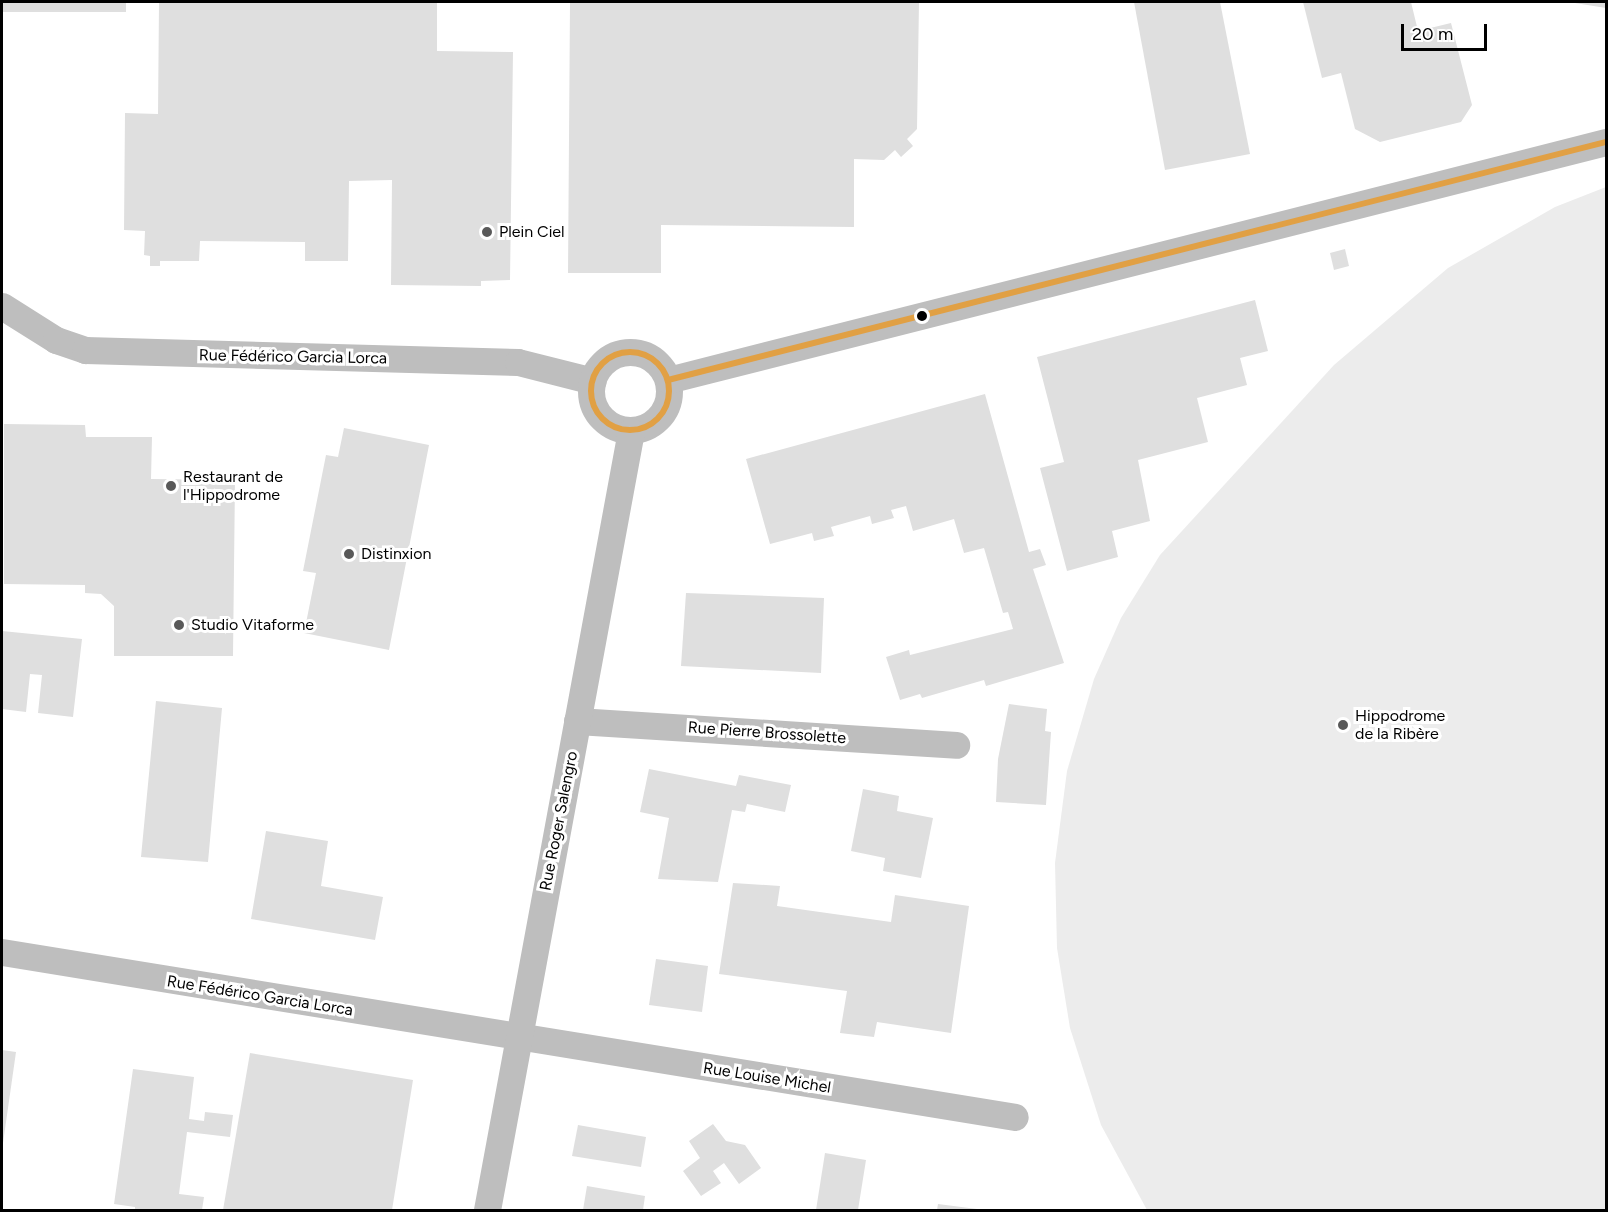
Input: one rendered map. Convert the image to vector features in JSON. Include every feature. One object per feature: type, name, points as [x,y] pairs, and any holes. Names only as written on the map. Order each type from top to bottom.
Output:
[{"type":"street","points":[[668,380],[1606,142]]},
{"type":"street","name":"Rue Fédérico Garcia Lorca","points":[[2,306],[56,340],[86,350],[518,362],[593,381]]},
{"type":"street","points":[[630,352],[653,360],[668,380],[669,392],[662,415],[648,426],[631,431],[608,424],[593,404],[593,381],[607,360],[630,352]]},
{"type":"street","name":"Rue Roger Salengro","points":[[486,1210],[631,431]]},
{"type":"street","name":"Rue Pierre Brossolette","points":[[577,721],[956,745]]},
{"type":"street","name":"Rue Fédérico Garcia Lorca","points":[[2,952],[518,1039]]},
{"type":"street","name":"Rue Louise Michel","points":[[518,1039],[1015,1117]]},
{"type":"shaded area","name":"Hippodrome de la Ribère","points":[[1606,187],[1606,1210],[1147,1210],[1101,1125],[1070,1028],[1057,948],[1055,863],[1067,771],[1094,679],[1121,618],[1160,555],[1334,365],[1448,268],[1555,207]]},
{"type":"building","points":[[2,2],[126,2],[126,12],[2,12]]},
{"type":"building","points":[[159,2],[437,2],[437,51],[513,52],[510,280],[481,281],[481,286],[391,285],[392,180],[349,181],[348,261],[305,261],[305,242],[200,241],[199,261],[160,261],[160,266],[150,266],[150,256],[144,255],[145,231],[124,230],[125,113],[158,114]]},
{"type":"building","points":[[570,2],[919,2],[917,129],[907,139],[913,146],[901,157],[895,150],[884,160],[854,159],[854,227],[661,225],[661,273],[568,273]]},
{"type":"building","points":[[1134,2],[1220,2],[1250,154],[1165,170]]},
{"type":"building","points":[[1303,2],[1411,2],[1418,31],[1451,23],[1472,105],[1461,122],[1380,142],[1355,129],[1341,73],[1322,78]]},
{"type":"building","points":[[1575,2],[1606,2],[1606,8],[1575,3]]},
{"type":"building","points":[[1345,249],[1349,266],[1334,270],[1330,253]]},
{"type":"building","points":[[1255,300],[1268,351],[1240,358],[1247,385],[1197,398],[1208,442],[1138,460],[1150,521],[1112,531],[1118,557],[1067,571],[1040,468],[1064,462],[1037,357]]},
{"type":"building","points":[[985,394],[1029,552],[1040,549],[1046,565],[1033,569],[1064,663],[986,686],[984,680],[922,698],[920,694],[900,700],[886,657],[909,650],[910,655],[1013,629],[1008,612],[1003,613],[984,548],[964,553],[954,519],[913,531],[906,506],[891,510],[894,518],[872,524],[870,516],[831,527],[834,536],[814,541],[812,533],[770,544],[746,459]]},
{"type":"building","points":[[4,424],[85,425],[86,437],[152,437],[151,479],[235,480],[233,656],[114,656],[114,606],[101,594],[85,593],[85,585],[4,584]]},
{"type":"building","points":[[344,428],[429,445],[389,650],[304,633],[316,573],[303,571],[326,455],[338,457]]},
{"type":"building","points":[[686,593],[824,598],[821,673],[681,666]]},
{"type":"building","points":[[2,631],[82,639],[73,717],[38,713],[42,675],[30,674],[26,712],[2,709]]},
{"type":"building","points":[[156,701],[222,708],[208,862],[141,857]]},
{"type":"building","points":[[1009,704],[1047,709],[1045,731],[1051,732],[1046,805],[996,802],[998,759]]},
{"type":"building","points":[[649,769],[736,786],[739,775],[791,785],[785,812],[747,804],[745,812],[732,810],[718,882],[658,879],[669,818],[640,812]]},
{"type":"building","points":[[863,789],[899,796],[897,811],[933,818],[921,878],[883,871],[885,858],[851,851]]},
{"type":"building","points":[[266,831],[328,841],[321,886],[383,897],[375,940],[251,919]]},
{"type":"building","points":[[733,883],[780,886],[777,906],[891,922],[895,895],[969,906],[951,1033],[877,1022],[874,1037],[840,1033],[847,991],[719,974]]},
{"type":"building","points":[[656,959],[708,966],[702,1012],[649,1005]]},
{"type":"building","points":[[2,1050],[16,1052],[3,1143],[2,1143]]},
{"type":"building","points":[[250,1053],[413,1080],[392,1210],[223,1210]]},
{"type":"building","points":[[133,1069],[194,1077],[189,1119],[204,1121],[205,1112],[233,1115],[230,1137],[187,1132],[179,1194],[204,1197],[202,1210],[135,1210],[135,1207],[114,1204]]},
{"type":"building","points":[[713,1124],[726,1141],[745,1145],[761,1168],[739,1184],[724,1163],[713,1171],[721,1183],[701,1196],[683,1171],[700,1158],[689,1141]]},
{"type":"building","points":[[578,1125],[646,1137],[641,1167],[572,1156]]},
{"type":"building","points":[[825,1153],[866,1160],[858,1210],[816,1210]]},
{"type":"building","points":[[587,1186],[645,1196],[643,1210],[583,1210]]},
{"type":"building","points":[[938,1204],[977,1209],[977,1210],[937,1210]]},
{"type":"transit line","points":[[668,380],[1606,142]]},
{"type":"transit line","points":[[630,352],[645,355],[658,363],[666,376],[669,391],[666,406],[658,419],[645,427],[630,430],[615,427],[602,419],[594,406],[591,391],[594,376],[602,363],[615,355],[630,352]]},
{"type":"place","name":"Plein Ciel","points":[[487,232]]},
{"type":"place","name":"Restaurant de l'Hippodrome","points":[[171,486]]},
{"type":"place","name":"Distinxion","points":[[349,554]]},
{"type":"place","name":"Studio Vitaforme","points":[[179,625]]},
{"type":"place","name":"Hippodrome de la Ribère","points":[[1343,725]]}]
